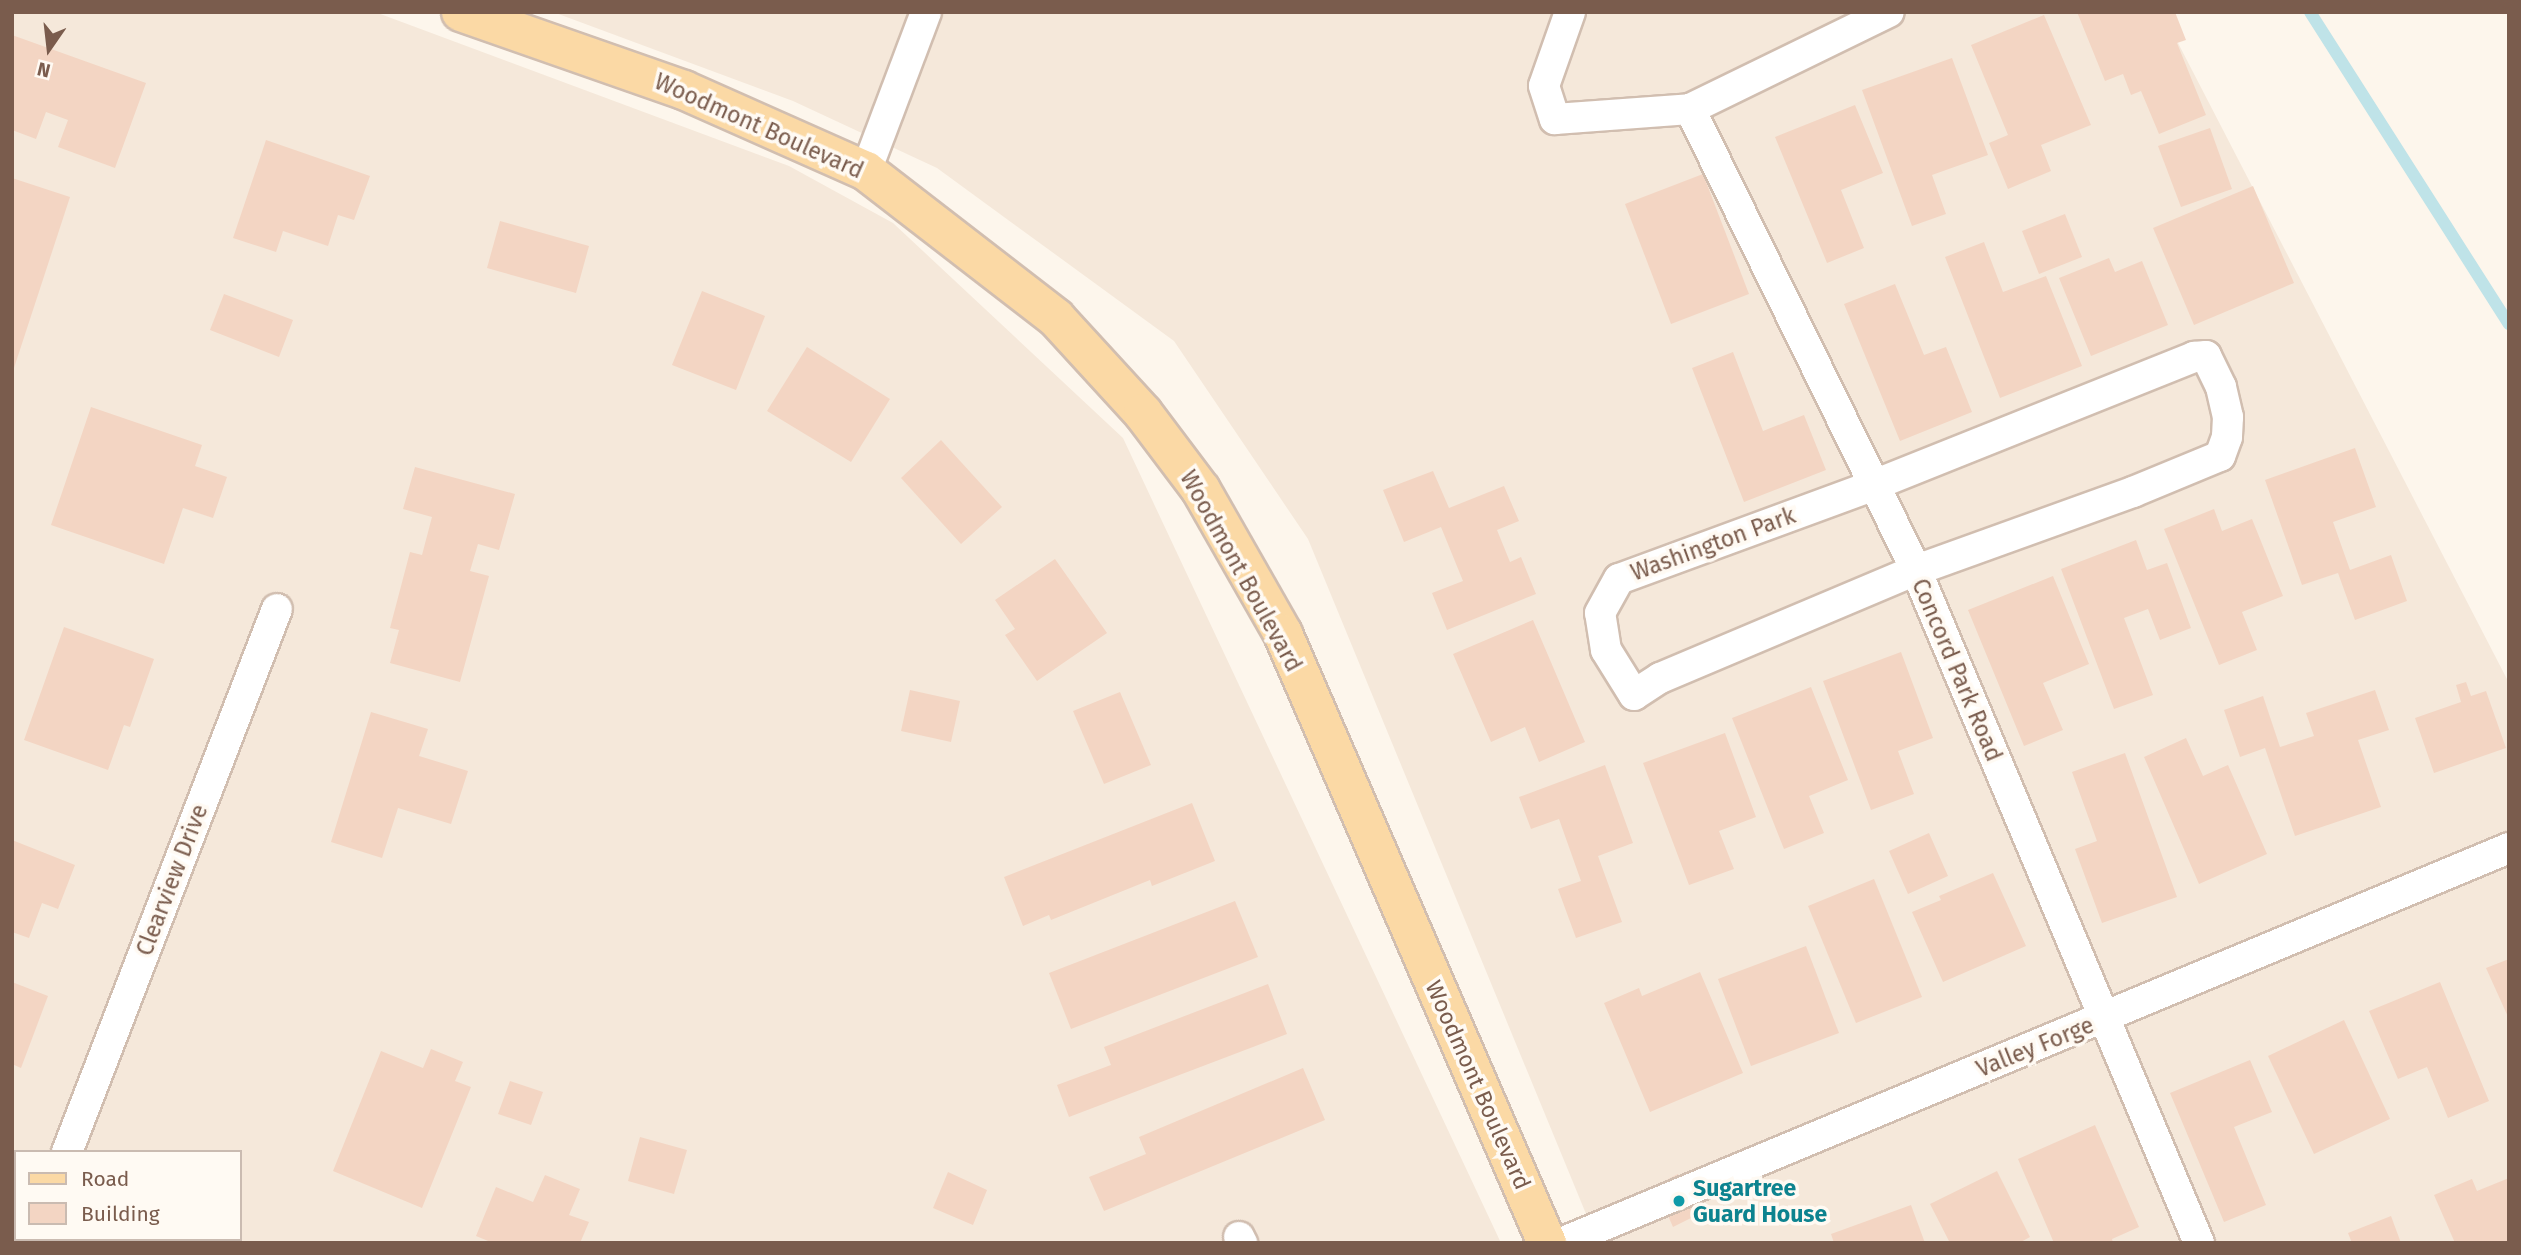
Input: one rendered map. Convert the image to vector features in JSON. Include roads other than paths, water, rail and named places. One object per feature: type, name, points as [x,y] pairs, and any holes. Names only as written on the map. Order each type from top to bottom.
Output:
[{"type":"main road","name":"Woodmont Boulevard","points":[[461,12],[684,90],[866,171],[1056,318],[1143,412],[1201,490],[1283,634],[1547,1243]]},
{"type":"street","points":[[866,171],[926,12]]},
{"type":"street","points":[[1570,12],[1544,86],[1555,119],[1690,110],[1889,12]]},
{"type":"street","name":"Concord Park Road","points":[[1690,110],[1916,570],[2199,1243]]},
{"type":"street","name":"Washington Park","points":[[2194,356],[2206,356],[2221,387],[2228,417],[2227,437],[2220,456],[2133,492],[1916,570],[1660,678],[1634,695],[1606,650],[1600,613],[1619,579],[1874,485],[2194,356]]},
{"type":"street","name":"Clearview Drive","points":[[68,1150],[277,608]]},
{"type":"street","name":"Valley Forge","points":[[1561,1243],[2509,848]]},
{"type":"waterway","points":[[2310,12],[2509,324]]},
{"type":"place","name":"Sugartree Guard House","points":[[1679,1201]]}]
